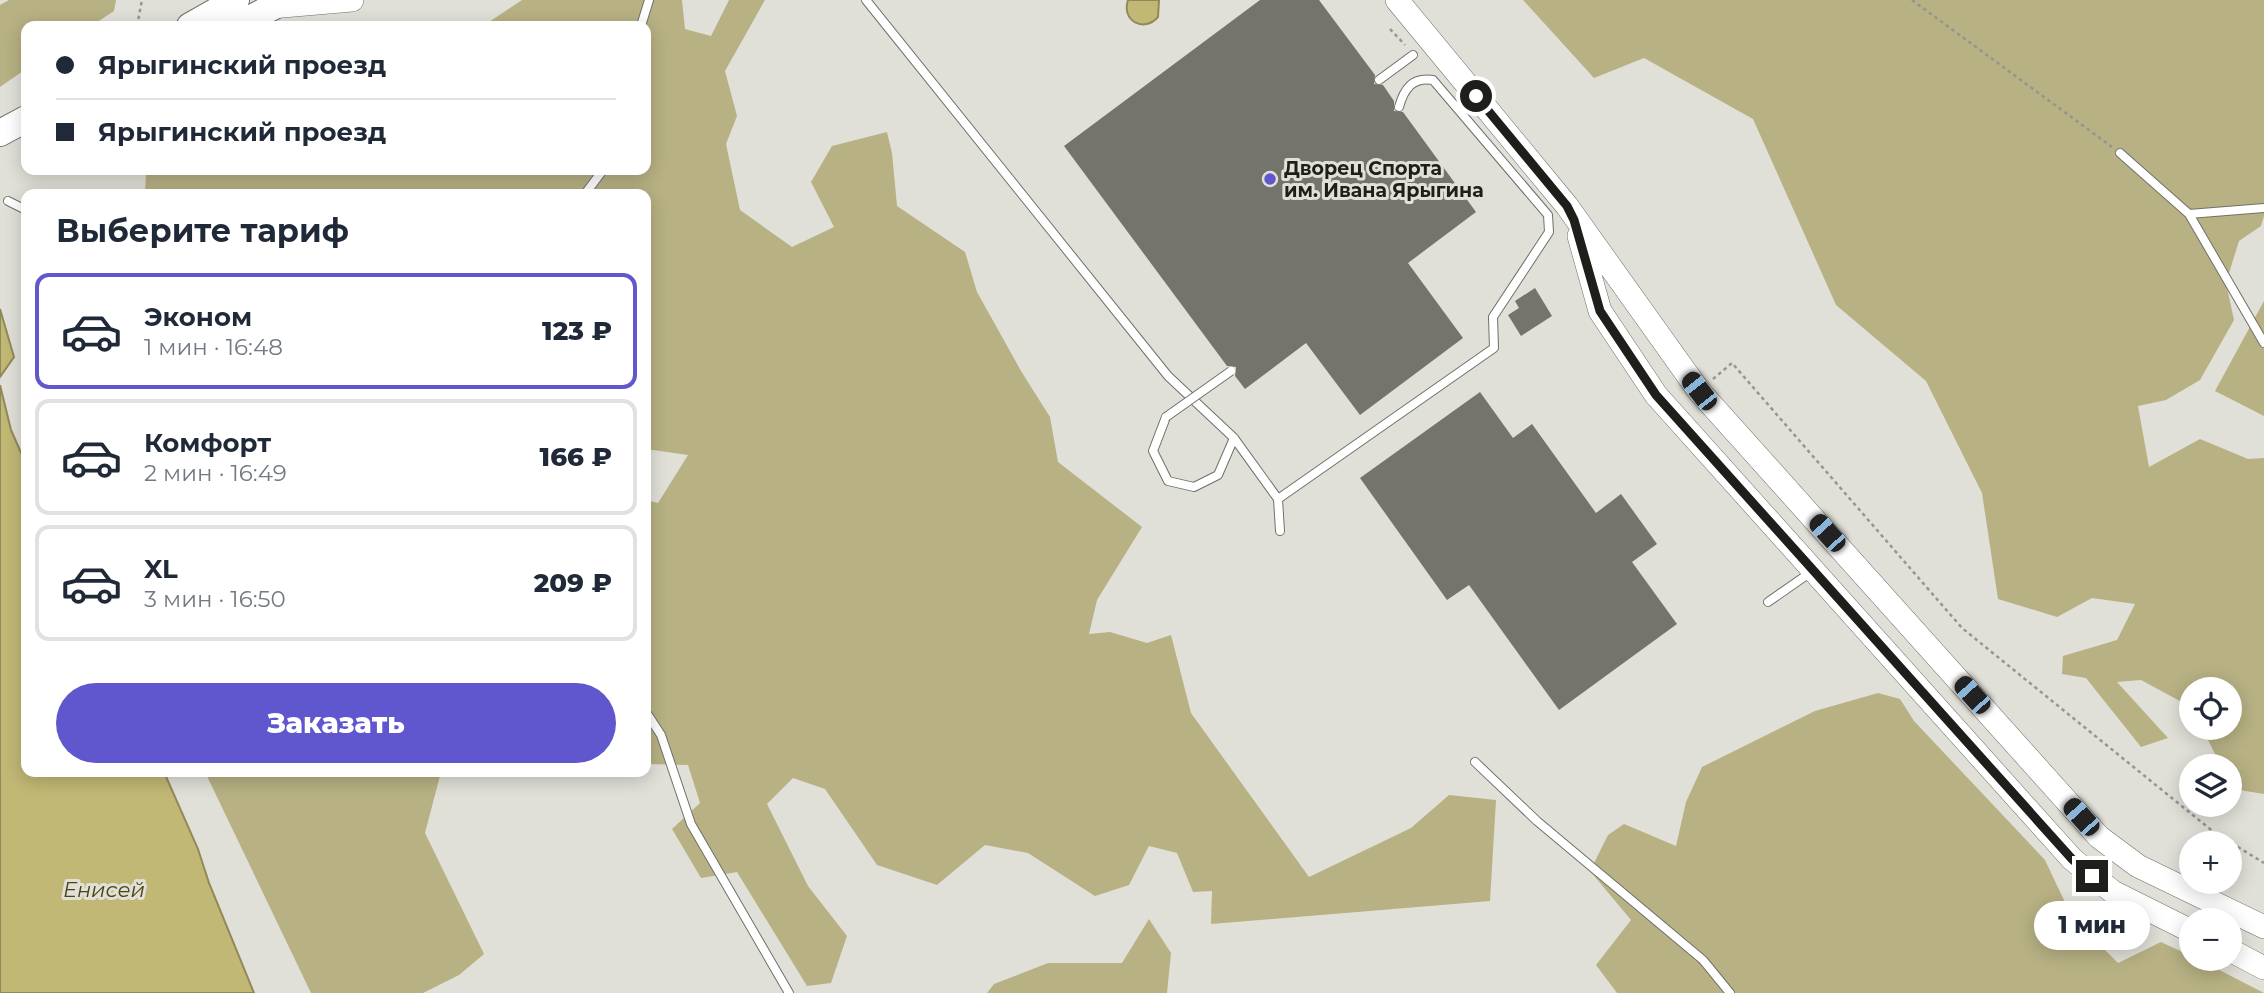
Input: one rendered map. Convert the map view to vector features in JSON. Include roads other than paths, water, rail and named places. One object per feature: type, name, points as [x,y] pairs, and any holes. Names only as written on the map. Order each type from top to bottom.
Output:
[{"type":"highway","points":[[199,21],[236,0]]},
{"type":"highway","points":[[246,21],[279,4]]},
{"type":"highway","points":[[0,134],[21,122]]},
{"type":"highway","points":[[0,153],[21,142]]},
{"type":"main road","points":[[279,4],[352,0]]},
{"type":"main road","points":[[1397,0],[1567,206],[1574,220],[1699,391],[2099,837],[2138,866],[2264,927]]},
{"type":"main road","points":[[1574,220],[1600,311],[1656,395],[2072,859],[2113,892],[2179,925]]},
{"type":"main road","points":[[1656,395],[1683,371]]},
{"type":"main road","points":[[2242,956],[2264,968]]},
{"type":"lane","points":[[643,21],[649,0]]},
{"type":"lane","points":[[866,0],[1168,376],[1234,438],[1278,499],[1280,531]]},
{"type":"lane","points":[[1379,80],[1413,54]]},
{"type":"lane","points":[[1278,499],[1493,348],[1493,317],[1549,232],[1548,215],[1433,80],[1413,82],[1403,91],[1399,107]]},
{"type":"lane","points":[[2120,153],[2189,214],[2264,343]]},
{"type":"lane","points":[[8,201],[21,208]]},
{"type":"lane","points":[[2189,214],[2264,208]]},
{"type":"lane","points":[[1231,371],[1166,417],[1153,451],[1168,481],[1195,487],[1218,475],[1234,438]]},
{"type":"lane","points":[[1768,602],[1812,571]]},
{"type":"lane","points":[[651,719],[661,734],[691,824],[789,993]]},
{"type":"lane","points":[[1475,762],[1537,821],[1703,960],[1730,993]]},
{"type":"water","points":[[1128,0],[1159,0],[1158,17],[1146,24],[1135,22],[1128,14]]},
{"type":"water","points":[[0,309],[14,357],[0,377]]},
{"type":"water","name":"Енисей","points":[[0,385],[11,430],[21,453],[21,777],[166,777],[198,849],[254,993],[0,993]]},
{"type":"place","name":"Дворец Спорта им. Ивана Ярыгина","points":[[1270,179]]}]
